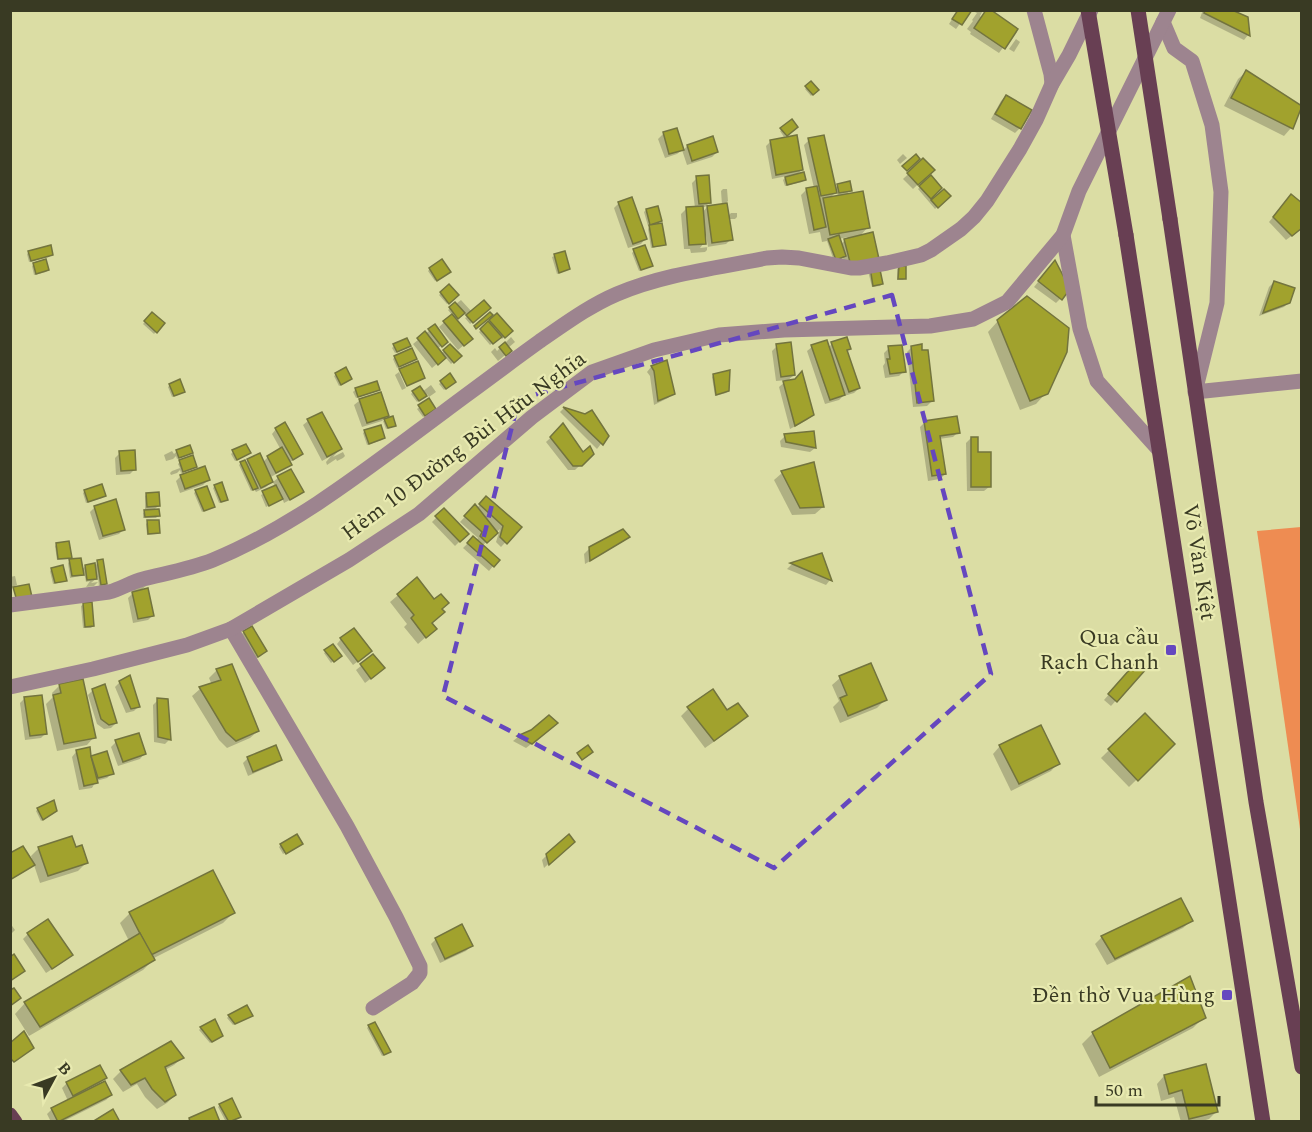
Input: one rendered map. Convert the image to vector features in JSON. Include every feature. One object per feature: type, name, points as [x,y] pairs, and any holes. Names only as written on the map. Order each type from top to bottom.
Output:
[{"type":"main road","name":"Võ Văn Kiệt","points":[[1089,10],[1263,1122]]},
{"type":"main road","name":"Võ Văn Kiệt","points":[[1138,10],[1256,802],[1302,1067]]},
{"type":"main road","points":[[10,1115],[15,1122]]},
{"type":"street","points":[[1034,10],[1052,84]]},
{"type":"street","points":[[10,605],[110,592],[141,579],[162,576],[212,560],[240,547],[283,524],[348,481],[569,321],[594,306],[627,291],[656,281],[766,258],[799,258],[855,268],[903,260],[932,250],[961,229],[987,201],[1036,120],[1089,10]]},
{"type":"street","points":[[1166,16],[1174,48],[1192,61],[1212,125],[1221,192],[1217,303],[1196,392],[1302,381]]},
{"type":"street","name":"Hẻm 10 Đường Bùi Hữu Nghĩa","points":[[10,687],[187,645],[231,629],[349,560],[419,514],[532,417],[592,372],[654,350],[719,335],[783,330],[930,326],[973,319],[1007,302],[1063,235],[1079,191],[1166,16]]},
{"type":"street","points":[[1063,235],[1080,329],[1097,381],[1159,450]]},
{"type":"street","points":[[231,629],[347,826],[420,966],[420,973],[412,983],[373,1008]]},
{"type":"highlighted area","points":[[892,295],[991,674],[774,868],[443,696],[519,399]]},
{"type":"shaded area","points":[[1302,527],[1301,836],[1257,531]]},
{"type":"building","points":[[958,10],[972,10],[962,25],[952,19]]},
{"type":"building","points":[[986,10],[991,10],[1018,29],[1005,49],[974,28]]},
{"type":"building","points":[[1205,10],[1232,10],[1248,17],[1250,36],[1204,13]]},
{"type":"building","points":[[1246,70],[1302,106],[1293,129],[1231,98]]},
{"type":"building","points":[[811,81],[819,90],[813,95],[805,86]]},
{"type":"building","points":[[1006,95],[1032,110],[1021,129],[995,114]]},
{"type":"building","points":[[792,119],[798,127],[787,136],[780,128]]},
{"type":"building","points":[[677,128],[684,150],[669,154],[663,132]]},
{"type":"building","points":[[797,135],[803,170],[776,175],[770,140]]},
{"type":"building","points":[[824,135],[837,193],[821,196],[808,138]]},
{"type":"building","points":[[713,136],[718,152],[692,161],[687,145]]},
{"type":"building","points":[[916,154],[920,159],[907,171],[902,166]]},
{"type":"building","points":[[923,158],[935,170],[918,185],[907,173]]},
{"type":"building","points":[[804,172],[806,180],[787,185],[785,177]]},
{"type":"building","points":[[709,175],[711,203],[699,204],[696,176]]},
{"type":"building","points":[[931,175],[942,188],[931,199],[919,186]]},
{"type":"building","points":[[850,181],[852,191],[839,193],[837,184]]},
{"type":"building","points":[[817,186],[826,227],[814,230],[806,188]]},
{"type":"building","points":[[944,189],[951,196],[938,208],[931,200]]},
{"type":"building","points":[[863,191],[870,228],[830,235],[823,198]]},
{"type":"building","points":[[1291,194],[1302,203],[1302,228],[1292,236],[1273,217]]},
{"type":"building","points":[[632,197],[647,239],[633,244],[618,202]]},
{"type":"building","points":[[727,203],[733,240],[712,243],[707,206]]},
{"type":"building","points":[[658,206],[662,221],[650,225],[646,209]]},
{"type":"building","points":[[703,206],[706,244],[689,245],[686,207]]},
{"type":"building","points":[[662,223],[666,245],[653,247],[649,225]]},
{"type":"building","points":[[873,232],[879,259],[851,266],[844,239]]},
{"type":"building","points":[[839,235],[846,256],[836,260],[828,239]]},
{"type":"building","points":[[51,245],[53,255],[31,261],[28,251]]},
{"type":"building","points":[[645,245],[653,266],[641,270],[633,249]]},
{"type":"building","points":[[565,251],[570,269],[559,273],[554,254]]},
{"type":"building","points":[[46,259],[49,270],[36,274],[33,263]]},
{"type":"building","points":[[442,259],[451,272],[437,281],[429,268]]},
{"type":"building","points":[[1055,260],[1070,289],[1062,300],[1038,281]]},
{"type":"building","points":[[879,265],[883,284],[873,286],[870,267]]},
{"type":"building","points":[[899,266],[906,266],[906,279],[898,279]]},
{"type":"building","points":[[1274,281],[1295,288],[1290,303],[1263,313]]},
{"type":"building","points":[[449,284],[459,295],[449,304],[440,292]]},
{"type":"building","points":[[1027,296],[1069,328],[1067,352],[1048,394],[1030,401],[997,320]]},
{"type":"building","points":[[484,300],[491,308],[473,323],[466,315]]},
{"type":"building","points":[[455,302],[465,313],[458,319],[449,307]]},
{"type":"building","points":[[152,312],[165,323],[157,333],[144,321]]},
{"type":"building","points":[[490,312],[493,315],[476,329],[474,326]]},
{"type":"building","points":[[497,313],[513,331],[505,338],[489,320]]},
{"type":"building","points":[[452,314],[473,339],[464,346],[443,321]]},
{"type":"building","points":[[488,321],[502,337],[493,344],[480,329]]},
{"type":"building","points":[[435,324],[448,342],[442,347],[428,329]]},
{"type":"building","points":[[425,331],[446,358],[438,365],[417,338]]},
{"type":"building","points":[[847,337],[851,349],[847,350],[860,388],[849,392],[831,342]]},
{"type":"building","points":[[407,338],[411,346],[397,352],[393,344]]},
{"type":"building","points":[[827,340],[845,395],[830,400],[811,345]]},
{"type":"building","points":[[505,342],[512,351],[506,356],[499,347]]},
{"type":"building","points":[[791,342],[795,375],[781,377],[776,344]]},
{"type":"building","points":[[450,344],[462,356],[454,363],[443,350]]},
{"type":"building","points":[[922,344],[922,350],[928,350],[934,401],[917,403],[911,346]]},
{"type":"building","points":[[902,345],[906,372],[890,374],[887,359],[890,359],[888,346]]},
{"type":"building","points":[[412,348],[417,359],[399,367],[394,356]]},
{"type":"building","points":[[667,360],[675,394],[658,401],[654,371],[651,366]]},
{"type":"building","points":[[418,361],[425,378],[407,386],[399,369]]},
{"type":"building","points":[[346,367],[352,379],[341,385],[335,373]]},
{"type":"building","points":[[730,370],[729,391],[716,395],[713,374]]},
{"type":"building","points":[[802,371],[814,415],[795,426],[783,381],[795,379]]},
{"type":"building","points":[[450,373],[456,382],[446,389],[440,381]]},
{"type":"building","points":[[180,379],[185,392],[174,396],[169,384]]},
{"type":"building","points":[[377,381],[380,390],[358,397],[355,388]]},
{"type":"building","points":[[420,386],[427,396],[419,401],[412,391]]},
{"type":"building","points":[[381,392],[389,416],[367,423],[359,399]]},
{"type":"building","points":[[429,398],[436,409],[425,416],[418,405]]},
{"type":"building","points":[[563,407],[585,414],[592,410],[609,436],[603,445]]},
{"type":"building","points":[[322,412],[342,449],[327,457],[307,419]]},
{"type":"building","points":[[393,416],[396,426],[388,428],[384,419]]},
{"type":"building","points":[[957,416],[960,433],[940,436],[946,474],[932,476],[924,421]]},
{"type":"building","points":[[285,422],[303,454],[293,460],[275,428]]},
{"type":"building","points":[[563,423],[583,452],[590,446],[594,454],[582,466],[573,466],[550,437]]},
{"type":"building","points":[[381,425],[385,438],[369,444],[364,430]]},
{"type":"building","points":[[814,431],[816,448],[786,442],[784,434]]},
{"type":"building","points":[[971,437],[978,437],[978,452],[991,452],[991,487],[971,487]]},
{"type":"building","points":[[246,444],[251,453],[237,460],[232,450]]},
{"type":"building","points":[[190,445],[193,453],[179,458],[176,450]]},
{"type":"building","points":[[282,447],[292,465],[276,473],[267,456]]},
{"type":"building","points":[[135,450],[136,470],[121,471],[119,451]]},
{"type":"building","points":[[260,453],[273,482],[261,488],[247,459]]},
{"type":"building","points":[[193,455],[197,467],[183,472],[179,460]]},
{"type":"building","points":[[245,460],[258,488],[253,490],[240,462]]},
{"type":"building","points":[[814,462],[824,507],[800,508],[781,471]]},
{"type":"building","points":[[205,466],[210,480],[185,489],[180,475]]},
{"type":"building","points":[[291,469],[304,492],[290,500],[277,476]]},
{"type":"building","points":[[222,482],[228,500],[221,502],[214,485]]},
{"type":"building","points":[[102,484],[106,496],[88,502],[84,490]]},
{"type":"building","points":[[276,485],[283,499],[269,506],[262,491]]},
{"type":"building","points":[[207,486],[215,507],[204,511],[195,490]]},
{"type":"building","points":[[159,492],[160,506],[147,507],[146,493]]},
{"type":"building","points":[[486,496],[522,527],[507,544],[500,537],[503,526],[479,504]]},
{"type":"building","points":[[116,499],[125,530],[103,536],[94,506]]},
{"type":"building","points":[[475,504],[498,533],[487,543],[480,536],[482,532],[464,516]]},
{"type":"building","points":[[444,508],[469,534],[460,542],[435,516]]},
{"type":"building","points":[[159,509],[160,516],[145,517],[144,510]]},
{"type":"building","points":[[147,520],[159,520],[160,533],[148,534]]},
{"type":"building","points":[[623,529],[630,537],[590,561],[589,547]]},
{"type":"building","points":[[473,536],[500,560],[494,567],[467,543]]},
{"type":"building","points":[[69,541],[72,558],[58,559],[56,543]]},
{"type":"building","points":[[822,553],[832,581],[790,563]]},
{"type":"building","points":[[81,558],[84,575],[72,576],[69,559]]},
{"type":"building","points":[[103,559],[107,584],[101,585],[97,560]]},
{"type":"building","points":[[95,563],[97,579],[87,580],[85,565]]},
{"type":"building","points":[[63,565],[67,581],[55,583],[51,568]]},
{"type":"building","points":[[417,577],[434,599],[441,594],[449,603],[442,609],[445,612],[432,623],[437,629],[426,638],[411,618],[414,615],[397,594]]},
{"type":"building","points":[[29,584],[32,597],[17,601],[13,587]]},
{"type":"building","points":[[148,588],[154,616],[138,619],[132,592]]},
{"type":"building","points":[[92,602],[94,626],[85,627],[83,603]]},
{"type":"building","points":[[252,626],[267,651],[258,657],[243,631]]},
{"type":"building","points":[[354,628],[372,651],[358,662],[340,638]]},
{"type":"building","points":[[333,644],[342,656],[334,662],[324,650]]},
{"type":"building","points":[[373,654],[385,668],[371,679],[360,664]]},
{"type":"building","points":[[1138,660],[1147,668],[1117,702],[1108,694]]},
{"type":"building","points":[[871,663],[887,700],[848,716],[840,698],[847,695],[839,676]]},
{"type":"building","points":[[232,664],[259,731],[236,741],[226,732],[199,687],[221,680],[216,669]]},
{"type":"building","points":[[130,675],[140,707],[131,709],[119,681]]},
{"type":"building","points":[[83,679],[96,738],[64,744],[53,695],[61,693],[59,684]]},
{"type":"building","points":[[105,684],[117,723],[109,725],[101,719],[92,689]]},
{"type":"building","points":[[713,689],[727,710],[738,703],[748,716],[714,741],[687,707]]},
{"type":"building","points":[[42,695],[47,734],[30,736],[24,697]]},
{"type":"building","points":[[157,698],[168,699],[171,740],[158,737]]},
{"type":"building","points":[[1145,713],[1175,744],[1138,781],[1108,749]]},
{"type":"building","points":[[549,715],[558,723],[532,744],[517,736],[531,730]]},
{"type":"building","points":[[1041,725],[1060,764],[1019,784],[999,745]]},
{"type":"building","points":[[139,733],[146,754],[123,762],[115,740]]},
{"type":"building","points":[[276,745],[282,760],[253,772],[247,757]]},
{"type":"building","points":[[588,745],[593,752],[582,760],[577,753]]},
{"type":"building","points":[[90,747],[98,783],[84,786],[76,750]]},
{"type":"building","points":[[107,751],[114,774],[98,778],[91,756]]},
{"type":"building","points":[[54,800],[57,811],[43,820],[37,808]]},
{"type":"building","points":[[297,834],[303,844],[286,854],[280,844]]},
{"type":"building","points":[[569,834],[575,842],[549,865],[546,854]]},
{"type":"building","points":[[72,836],[76,847],[82,845],[88,863],[48,876],[38,847]]},
{"type":"building","points":[[23,846],[35,865],[10,880],[10,853]]},
{"type":"building","points":[[213,870],[235,913],[151,955],[129,912]]},
{"type":"building","points":[[1181,898],[1193,921],[1115,959],[1101,936]]},
{"type":"building","points":[[48,919],[73,955],[52,969],[27,933]]},
{"type":"building","points":[[462,924],[473,946],[445,959],[435,938]]},
{"type":"building","points":[[140,933],[155,960],[40,1027],[24,1002]]},
{"type":"building","points":[[14,954],[25,971],[10,981],[10,957]]},
{"type":"building","points":[[1190,976],[1206,1018],[1110,1068],[1092,1032]]},
{"type":"building","points":[[14,988],[21,998],[10,1006],[10,990]]},
{"type":"building","points":[[247,1005],[253,1016],[235,1024],[228,1015]]},
{"type":"building","points":[[215,1019],[223,1036],[212,1042],[200,1027]]},
{"type":"building","points":[[375,1022],[391,1052],[384,1055],[368,1025]]},
{"type":"building","points":[[24,1031],[34,1048],[14,1062],[10,1058],[10,1043]]},
{"type":"building","points":[[171,1041],[184,1058],[165,1067],[176,1095],[165,1102],[145,1078],[131,1085],[120,1070]]},
{"type":"building","points":[[1206,1064],[1218,1112],[1189,1119],[1182,1090],[1169,1094],[1164,1075]]},
{"type":"building","points":[[100,1065],[107,1078],[73,1096],[66,1082]]},
{"type":"building","points":[[105,1081],[112,1095],[58,1122],[51,1108]]},
{"type":"building","points":[[232,1098],[241,1117],[229,1122],[219,1104]]},
{"type":"building","points":[[214,1107],[220,1122],[190,1122],[189,1118]]},
{"type":"building","points":[[113,1109],[120,1122],[92,1122]]},
{"type":"place","name":"Qua cầu Rạch Chanh","points":[[1171,650]]},
{"type":"place","name":"Đền thờ Vua Hùng","points":[[1227,995]]}]
